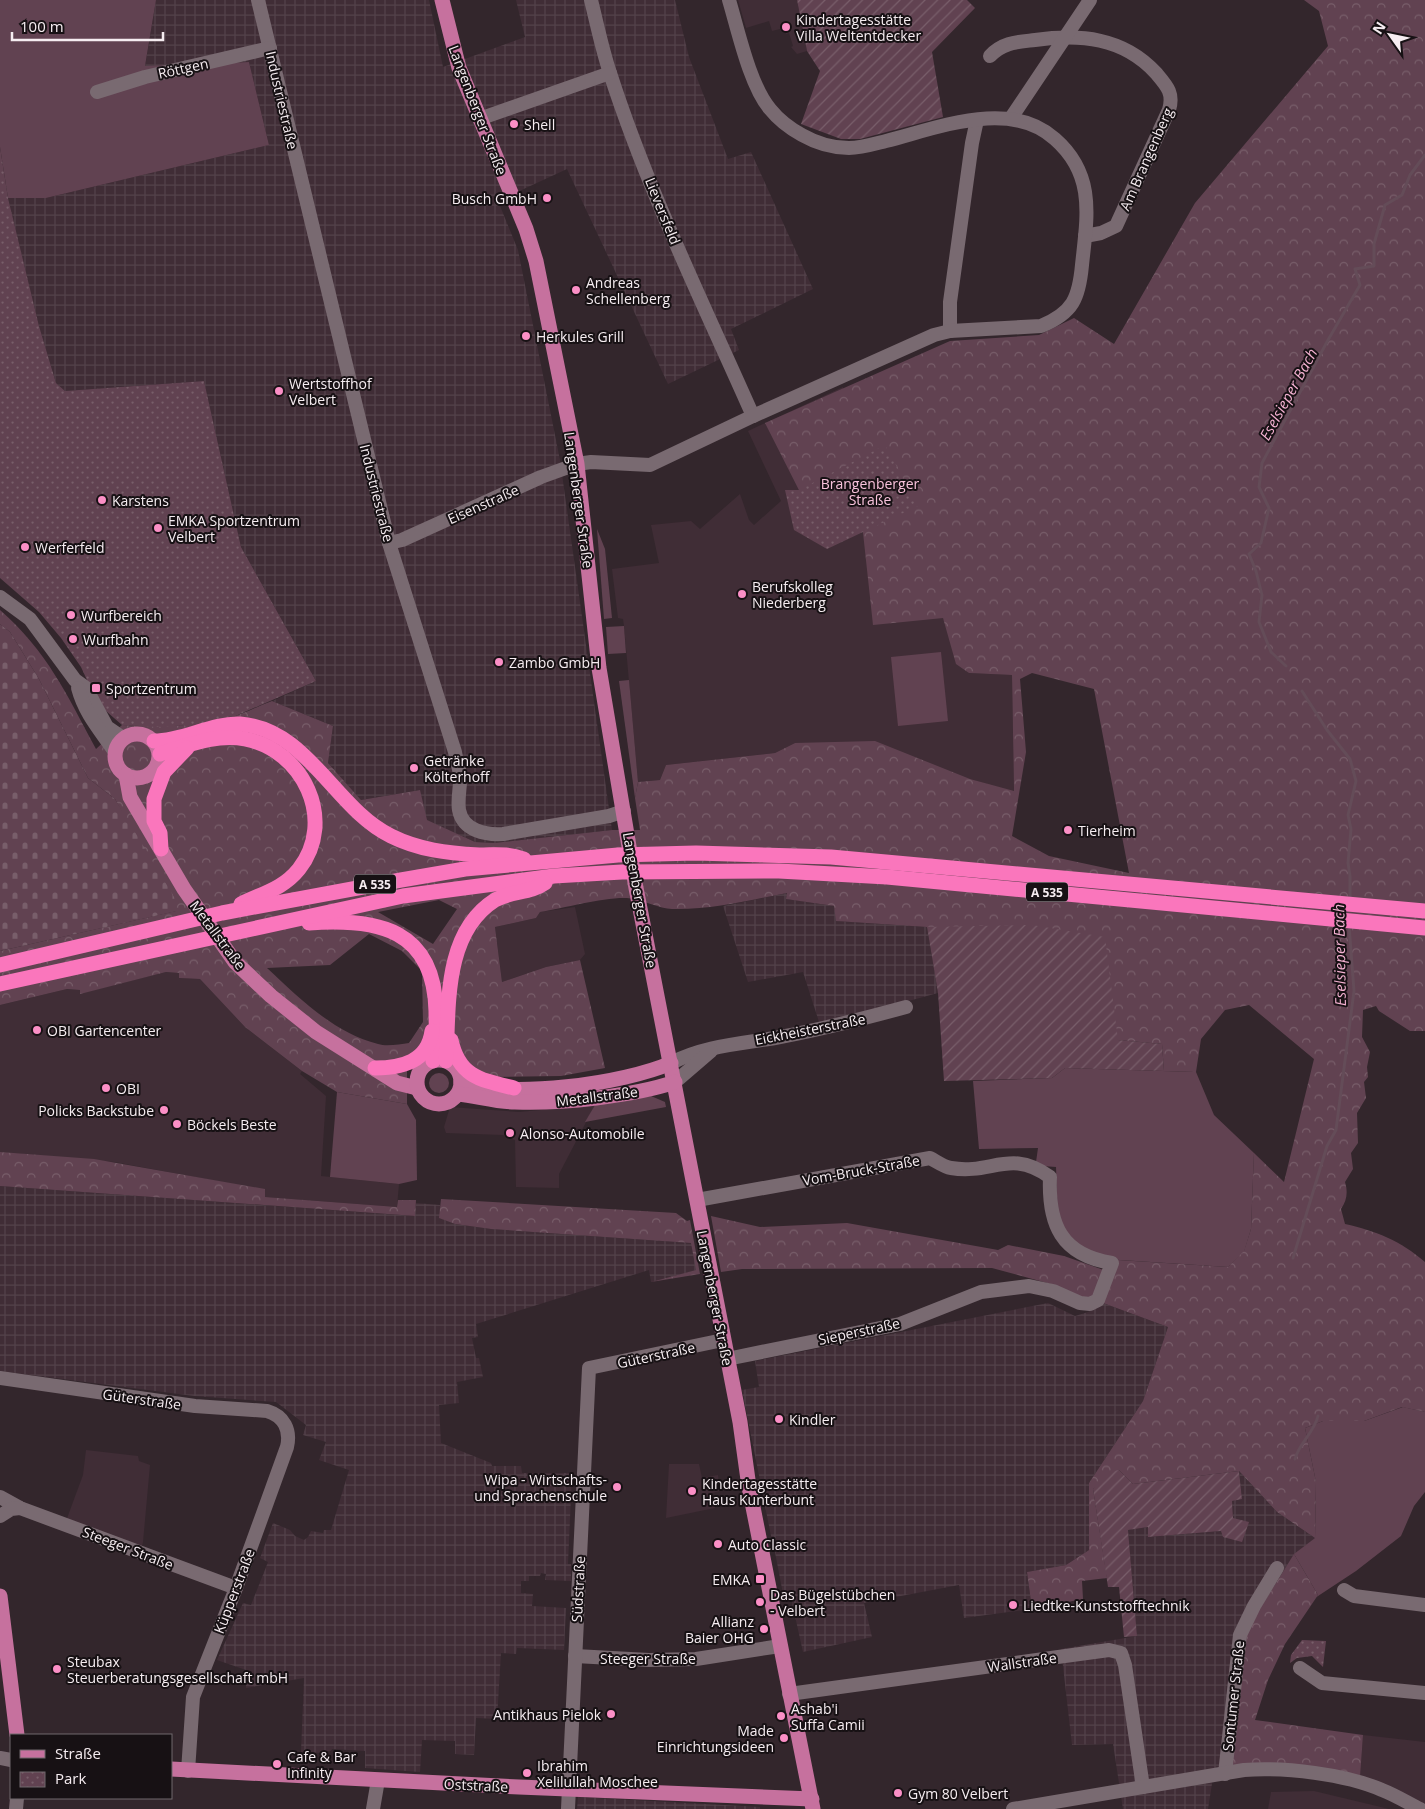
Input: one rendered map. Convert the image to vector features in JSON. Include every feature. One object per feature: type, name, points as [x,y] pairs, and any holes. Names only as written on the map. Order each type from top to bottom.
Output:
[{"type":"highway","points":[[157,748],[170,740],[228,725],[256,728],[290,744],[368,822],[388,835],[436,852],[509,854],[530,862]]},
{"type":"highway","points":[[157,748],[190,745],[230,738],[245,739],[270,748],[292,764],[308,788],[313,802],[314,832],[311,845],[299,868],[281,886],[271,892],[222,913]]},
{"type":"highway","points":[[161,849],[160,834],[154,821],[153,807],[156,790],[169,765],[190,745]]},
{"type":"highway","name":"A 535","points":[[0,965],[222,913],[428,875],[530,862],[618,855],[696,853],[832,857],[1425,911]]},
{"type":"highway","name":"A 535","points":[[0,984],[270,926],[352,905],[403,896],[554,876],[697,870],[779,871],[887,877],[1425,928]]},
{"type":"highway","points":[[439,1061],[448,1029],[454,963],[468,927],[494,901],[513,892],[538,888],[554,876]]},
{"type":"highway","points":[[270,926],[373,924],[391,931],[408,941],[420,953],[429,967],[434,982],[436,1045],[439,1061]]},
{"type":"highway","points":[[375,1068],[393,1068],[412,1062],[422,1054],[431,1040],[436,1010]]},
{"type":"highway","points":[[448,1029],[456,1060],[464,1069],[474,1077],[514,1088]]},
{"type":"main road","name":"Langenberger Straße","points":[[442,0],[459,68],[526,229],[536,261],[576,464],[599,668],[636,888],[675,1082],[789,1694],[812,1804]]},
{"type":"main road","points":[[137,733],[147,735],[157,748],[159,761],[153,772],[134,777],[116,763],[115,752],[123,738],[137,733]]},
{"type":"main road","name":"Metallstraße","points":[[134,777],[138,811],[184,889],[235,962],[270,996],[316,1032],[397,1083],[417,1088]]},
{"type":"main road","points":[[439,1061],[457,1069],[460,1088],[444,1104],[436,1105],[420,1096],[417,1088],[419,1071],[439,1061]]},
{"type":"main road","name":"Metallstraße","points":[[460,1088],[472,1085],[514,1088],[582,1084],[654,1070],[671,1063]]},
{"type":"main road","name":"Metallstraße","points":[[375,1068],[400,1073],[419,1071]]},
{"type":"main road","name":"Metallstraße","points":[[460,1088],[514,1102],[547,1102],[657,1088],[675,1082]]},
{"type":"main road","points":[[0,1596],[17,1734]]},
{"type":"main road","name":"Oststraße","points":[[172,1769],[569,1789],[812,1804]]},
{"type":"street","name":"Industriestraße","points":[[258,0],[389,543],[460,774],[459,810],[464,821],[474,830],[487,835],[609,816],[624,811]]},
{"type":"street","name":"Lieversfeld","points":[[591,0],[610,73],[686,268],[753,416]]},
{"type":"street","points":[[576,464],[591,462],[650,465],[753,416],[920,341],[950,331],[1041,326],[1055,320],[1067,311],[1077,296],[1085,236],[1087,200],[1085,187],[1078,166],[1061,144],[1049,133],[1011,118],[995,117],[848,148],[825,144],[802,135],[780,120],[762,98],[729,0]]},
{"type":"street","points":[[1011,118],[1090,0]]},
{"type":"street","name":"Am Brangenberg","points":[[990,56],[999,46],[1067,36],[1084,37],[1122,48],[1153,70],[1170,90],[1168,110],[1116,226],[1101,234],[1085,236]]},
{"type":"street","name":"Röttgen","points":[[96,92],[145,77],[270,48]]},
{"type":"street","points":[[479,119],[610,73]]},
{"type":"street","points":[[950,331],[950,302],[972,143],[977,120]]},
{"type":"street","name":"Eisenstraße","points":[[389,543],[402,540],[541,477],[576,464]]},
{"type":"street","points":[[0,596],[30,619],[75,680],[86,688],[107,727],[123,738]]},
{"type":"street","points":[[75,680],[83,707],[115,752]]},
{"type":"street","name":"Eickheisterstraße","points":[[671,1063],[687,1055],[742,1041],[772,1038],[845,1024],[906,1007]]},
{"type":"street","name":"Eickheisterstraße","points":[[675,1082],[713,1049]]},
{"type":"street","name":"Vom-Bruck-Straße","points":[[697,1200],[930,1158],[950,1168],[969,1168],[1020,1162],[1034,1166],[1050,1177],[1049,1201],[1052,1218],[1063,1240],[1087,1256],[1098,1261],[1112,1263]]},
{"type":"street","name":"Sieperstraße","points":[[727,1359],[900,1324],[968,1296],[1016,1286],[1046,1289],[1070,1300],[1090,1304],[1098,1300],[1112,1263]]},
{"type":"street","name":"Güterstraße","points":[[589,1368],[723,1340]]},
{"type":"street","name":"Südstraße","points":[[568,1809],[589,1368]]},
{"type":"street","name":"Güterstraße","points":[[1,1379],[195,1406],[267,1411],[280,1417]]},
{"type":"street","name":"Küpperstraße","points":[[188,1771],[193,1697],[236,1588],[287,1447],[288,1431],[280,1417]]},
{"type":"street","name":"Steeger Straße","points":[[0,1497],[20,1508],[236,1588]]},
{"type":"street","points":[[0,1516],[11,1509],[20,1508]]},
{"type":"street","name":"Sontumer Straße","points":[[1225,1774],[1240,1635],[1254,1606],[1277,1568]]},
{"type":"street","points":[[1344,1590],[1354,1596],[1425,1605]]},
{"type":"street","name":"Steeger Straße","points":[[575,1656],[650,1660],[696,1659],[780,1646]]},
{"type":"street","name":"Wallstraße","points":[[789,1694],[1109,1650],[1121,1653],[1125,1665],[1143,1787]]},
{"type":"street","points":[[1300,1668],[1322,1683],[1425,1693]]},
{"type":"street","name":"Sontumer Straße","points":[[1013,1809],[1268,1768],[1310,1772],[1381,1789],[1420,1809]]},
{"type":"street","points":[[373,1809],[378,1780]]},
{"type":"shaded area","points":[[156,0],[429,0],[443,67],[525,37],[516,0],[675,0],[689,57],[728,159],[751,152],[813,289],[731,329],[739,350],[668,384],[567,169],[498,201],[518,250],[560,460],[612,830],[494,843],[475,842],[426,820],[419,790],[361,800],[328,763],[333,726],[272,701],[316,681],[241,547],[204,381],[65,391],[56,383],[39,326],[8,198],[46,198],[269,145],[249,62],[145,67]]},
{"type":"shaded area","name":"Kindertagesstätte Villa Weltentdecker","points":[[738,0],[797,0],[807,51],[797,54],[791,47],[793,46],[789,33],[786,34],[784,28],[772,31],[769,21],[746,28]]},
{"type":"shaded area","name":"Berufskolleg Niederberg","points":[[843,387],[861,514],[943,618],[969,673],[1012,675],[1014,792],[970,779],[795,743],[775,753],[666,765],[660,780],[638,782],[624,626],[623,619],[618,618],[612,569],[659,563],[651,525],[691,521],[700,529],[740,494],[749,520],[754,525],[781,501],[748,431]]},
{"type":"shaded area","points":[[787,893],[787,899],[834,906],[837,921],[927,927],[938,993],[820,1025],[803,972],[748,982],[723,906]]},
{"type":"shaded area","points":[[575,907],[585,954],[580,960],[546,967],[502,982],[495,927],[536,918],[540,912]]},
{"type":"shaded area","points":[[166,972],[179,973],[179,978],[200,979],[245,1027],[302,1071],[300,1074],[326,1096],[321,1176],[399,1184],[397,1207],[264,1197],[265,1190],[114,1162],[0,1152],[0,1005],[67,989],[80,990],[81,993]]},
{"type":"shaded area","points":[[595,1105],[559,1174],[559,1188],[516,1187],[515,1140],[503,1135],[446,1133],[444,1127],[450,1107],[519,1112]]},
{"type":"shaded area","points":[[0,1186],[414,1216],[416,1203],[440,1205],[440,1218],[455,1224],[491,1229],[692,1243],[697,1270],[651,1282],[649,1270],[476,1324],[478,1337],[472,1338],[476,1358],[479,1358],[483,1377],[457,1382],[459,1403],[439,1405],[441,1443],[491,1463],[492,1466],[521,1466],[522,1473],[572,1473],[568,1564],[571,1564],[571,1581],[545,1580],[546,1574],[541,1573],[540,1576],[529,1576],[529,1581],[521,1581],[521,1593],[533,1594],[532,1606],[566,1608],[564,1650],[517,1648],[516,1654],[501,1653],[497,1719],[476,1718],[474,1755],[455,1754],[455,1741],[422,1740],[420,1772],[365,1768],[365,1751],[332,1749],[331,1751],[322,1751],[322,1753],[301,1752],[304,1678],[246,1688],[246,1670],[217,1660],[243,1603],[251,1605],[268,1562],[260,1558],[273,1523],[290,1530],[295,1536],[304,1540],[311,1531],[323,1533],[324,1530],[331,1530],[349,1470],[319,1460],[326,1442],[303,1435],[306,1425],[276,1402],[194,1396],[0,1371]]},
{"type":"shaded area","name":"EMKA","points":[[1048,1303],[1075,1316],[1088,1312],[1103,1303],[1168,1327],[1143,1401],[1089,1483],[1089,1550],[1066,1565],[1027,1572],[1032,1609],[964,1618],[959,1585],[864,1603],[872,1637],[803,1652],[791,1598],[784,1599],[775,1552],[779,1551],[778,1540],[772,1541],[742,1390],[759,1387],[755,1361]]},
{"type":"shaded area","points":[[86,1450],[138,1456],[139,1461],[150,1465],[141,1550],[66,1521],[83,1475]]},
{"type":"shaded area","name":"Kindertagesstätte Haus Kunterbunt","points":[[669,1464],[699,1464],[702,1478],[718,1475],[720,1491],[712,1493],[715,1508],[666,1518]]},
{"type":"shaded area","points":[[1239,1471],[1277,1512],[1315,1538],[1294,1555],[1266,1597],[1229,1768],[1214,1771],[1208,1809],[1123,1809],[1113,1744],[1072,1745],[1061,1649],[1137,1636],[1128,1530],[1148,1527],[1149,1537],[1221,1531],[1233,1519],[1232,1501],[1242,1498]]},
{"type":"shaded area","points":[[1363,1735],[1425,1742],[1425,1804],[1360,1778]]},
{"type":"shaded area","points":[[1314,1791],[1389,1809],[1268,1809],[1271,1792]]},
{"type":"shaded area","points":[[578,1797],[760,1807],[760,1809],[577,1809]]},
{"type":"green space","points":[[0,0],[156,0],[145,66],[249,62],[269,145],[46,198],[8,198],[0,147]]},
{"type":"green space","points":[[797,0],[967,0],[975,8],[932,52],[943,117],[860,139],[841,139],[801,124],[820,71],[807,51]]},
{"type":"green space","points":[[1304,0],[1425,0],[1425,1031],[1410,1031],[1379,1011],[1376,1006],[1363,1010],[1362,1037],[1370,1052],[1367,1067],[1368,1077],[1364,1082],[1366,1098],[1357,1113],[1358,1143],[1351,1153],[1353,1169],[1345,1182],[1346,1196],[1341,1209],[1345,1224],[1388,1238],[1407,1248],[1425,1262],[1425,1412],[1402,1407],[1364,1421],[1323,1421],[1305,1428],[1316,1482],[1315,1538],[1277,1512],[1239,1471],[1133,1484],[1119,1470],[1093,1489],[1107,1578],[1082,1581],[1083,1599],[1032,1609],[1027,1572],[1066,1565],[1089,1550],[1089,1483],[1143,1401],[1168,1327],[1103,1303],[1084,1301],[1051,1284],[992,1268],[742,1269],[721,1272],[711,1216],[760,1227],[847,1223],[998,1250],[1008,1245],[1064,1256],[1115,1274],[1118,1260],[1228,1267],[1244,1251],[1251,1229],[1254,1153],[1284,1182],[1314,1059],[1249,1005],[1225,1010],[1201,1039],[1196,1072],[1164,1071],[1162,1044],[1118,1040],[927,927],[836,921],[834,906],[786,899],[787,893],[730,904],[687,909],[667,909],[627,898],[607,899],[540,912],[536,918],[495,927],[502,982],[546,967],[580,960],[605,1068],[561,1076],[488,1077],[472,1066],[460,1051],[407,1058],[407,1104],[337,1092],[302,1071],[245,1027],[200,979],[179,978],[179,973],[166,972],[80,994],[80,990],[67,989],[0,1005],[0,951],[176,911],[115,799],[88,778],[39,679],[10,632],[0,624],[0,610],[31,641],[55,675],[96,749],[122,725],[189,725],[216,721],[235,716],[272,701],[333,726],[328,763],[361,800],[420,790],[427,820],[475,842],[494,843],[612,830],[640,830],[635,798],[638,782],[660,780],[666,765],[775,753],[795,743],[875,741],[970,779],[1014,791],[1012,675],[969,673],[956,664],[943,618],[873,625],[861,514],[806,504],[765,423],[950,341],[1039,335],[1074,318],[1114,344],[1195,203],[1328,46],[1319,11]],"holes":[[[1032,673],[1094,689],[1129,873],[1049,856],[1012,836],[1026,752],[1020,679]],[[439,900],[457,909],[433,944],[378,912]],[[369,934],[402,951],[422,971],[423,1022],[409,1043],[382,1045],[347,1032],[318,1013],[267,968],[330,965]]]},
{"type":"green space","name":"EMKA Sportzentrum Velbert","points":[[0,147],[8,198],[39,326],[56,383],[65,391],[204,381],[241,547],[316,681],[231,718],[192,725],[157,727],[122,725],[98,704],[81,667],[61,638],[39,612],[0,578]]},
{"type":"green space","name":"Brangenberger Straße","points":[[885,445],[918,506],[827,549],[794,530],[785,490],[799,490]]},
{"type":"green space","points":[[597,529],[605,549],[612,618],[604,619]]},
{"type":"green space","points":[[0,624],[10,632],[39,679],[88,778],[115,799],[174,897],[177,911],[0,951]]},
{"type":"green space","points":[[624,626],[626,653],[608,654],[606,627]]},
{"type":"green space","points":[[941,652],[948,721],[898,726],[891,657]]},
{"type":"green space","points":[[629,680],[638,782],[635,798],[619,681]]},
{"type":"green space","points":[[1032,925],[1105,937],[1118,1040],[1162,1044],[1164,1071],[1065,1068],[1052,1078],[944,1081],[938,993],[927,927]]},
{"type":"green space","points":[[1065,1068],[1196,1072],[1214,1115],[1254,1153],[1251,1229],[1244,1252],[1228,1267],[1104,1259],[1088,1253],[1058,1226],[1056,1167],[1042,1166],[1036,1162],[1038,1148],[979,1149],[973,1081],[1052,1078]]},
{"type":"green space","points":[[435,1073],[443,1073],[449,1079],[449,1087],[443,1093],[435,1093],[429,1087],[429,1079]]},
{"type":"green space","points":[[337,1092],[407,1104],[416,1120],[417,1180],[399,1184],[330,1177]]},
{"type":"green space","points":[[651,1096],[665,1102],[666,1107],[585,1122],[595,1105]]},
{"type":"green space","points":[[0,1152],[94,1159],[265,1189],[265,1197],[397,1207],[398,1200],[416,1200],[415,1216],[0,1186]]},
{"type":"green space","points":[[441,1199],[676,1213],[687,1221],[690,1220],[700,1274],[651,1282],[696,1270],[691,1243],[491,1229],[455,1224],[439,1218]]},
{"type":"green space","points":[[1403,1407],[1425,1412],[1425,1492],[1414,1506],[1401,1536],[1356,1571],[1315,1598],[1318,1595],[1294,1554],[1315,1538],[1316,1482],[1305,1428],[1323,1421],[1364,1421]]},
{"type":"green space","points":[[1119,1470],[1133,1484],[1239,1471],[1242,1499],[1232,1501],[1233,1518],[1249,1522],[1242,1542],[1223,1537],[1221,1531],[1148,1537],[1148,1527],[1128,1530],[1137,1636],[1124,1637],[1119,1587],[1108,1587],[1093,1489],[1108,1472]]},
{"type":"green space","points":[[1294,1554],[1318,1595],[1285,1644],[1268,1680],[1255,1720],[1363,1735],[1360,1778],[1229,1768],[1244,1634]]},
{"type":"green space","points":[[1302,1640],[1326,1641],[1323,1667],[1312,1656],[1297,1658],[1290,1663],[1291,1655]]},
{"type":"waterway","name":"Eselsieper Bach","points":[[1286,666],[1271,652],[1259,622],[1262,595],[1256,571],[1249,554],[1261,543],[1269,508],[1259,487],[1262,463],[1328,340],[1360,285],[1355,269],[1374,266],[1374,244],[1385,205],[1402,195],[1410,175],[1425,155]]},
{"type":"waterway","name":"Eselsieper Bach","points":[[1302,691],[1327,730],[1350,759],[1356,781],[1348,815],[1351,829],[1348,863],[1350,899]]},
{"type":"waterway","name":"Eselsieper Bach","points":[[1293,1258],[1327,1146],[1336,1130],[1354,991],[1349,925]]},
{"type":"waterway","name":"Eselsieper Bach","points":[[1295,1459],[1318,1416]]},
{"type":"place","name":"Kindertagesstätte Villa Weltentdecker","points":[[786,27]]},
{"type":"place","name":"Shell","points":[[514,124]]},
{"type":"place","name":"Busch GmbH","points":[[547,198]]},
{"type":"place","name":"Andreas Schellenberg","points":[[576,290]]},
{"type":"place","name":"Herkules Grill","points":[[526,336]]},
{"type":"place","name":"Wertstoffhof Velbert","points":[[279,391]]},
{"type":"place","name":"Karstens","points":[[102,500]]},
{"type":"place","name":"EMKA Sportzentrum Velbert","points":[[158,528]]},
{"type":"place","name":"Werferfeld","points":[[25,547]]},
{"type":"place","name":"Berufskolleg Niederberg","points":[[742,594]]},
{"type":"place","name":"Wurfbereich","points":[[71,615]]},
{"type":"place","name":"Wurfbahn","points":[[73,639]]},
{"type":"place","name":"Zambo GmbH","points":[[499,662]]},
{"type":"place","name":"Sportzentrum","points":[[96,688]]},
{"type":"place","name":"Getränke Költerhoff","points":[[414,768]]},
{"type":"place","name":"Tierheim","points":[[1068,830]]},
{"type":"place","name":"OBI Gartencenter","points":[[37,1030]]},
{"type":"place","name":"OBI","points":[[106,1088]]},
{"type":"place","name":"Policks Backstube","points":[[164,1110]]},
{"type":"place","name":"Böckels Beste","points":[[177,1124]]},
{"type":"place","name":"Alonso-Automobile","points":[[510,1133]]},
{"type":"place","name":"Kindler","points":[[779,1419]]},
{"type":"place","name":"Wipa - Wirtschafts- und Sprachenschule","points":[[617,1487]]},
{"type":"place","name":"Kindertagesstätte Haus Kunterbunt","points":[[692,1491]]},
{"type":"place","name":"Auto Classic","points":[[718,1544]]},
{"type":"place","name":"EMKA","points":[[760,1579]]},
{"type":"place","name":"Das Bügelstübchen - Velbert","points":[[760,1602]]},
{"type":"place","name":"Liedtke-Kunststofftechnik","points":[[1013,1605]]},
{"type":"place","name":"Allianz Baier OHG","points":[[764,1629]]},
{"type":"place","name":"Steubax Steuerberatungsgesellschaft mbH","points":[[57,1669]]},
{"type":"place","name":"Antikhaus Pielok","points":[[611,1714]]},
{"type":"place","name":"Ashab'i Suffa Camii","points":[[781,1716]]},
{"type":"place","name":"Made Einrichtungsideen","points":[[784,1738]]},
{"type":"place","name":"Cafe & Bar Infinity","points":[[277,1764]]},
{"type":"place","name":"Ibrahim Xelilullah Moschee","points":[[527,1773]]},
{"type":"place","name":"Gym 80 Velbert","points":[[898,1793]]}]
